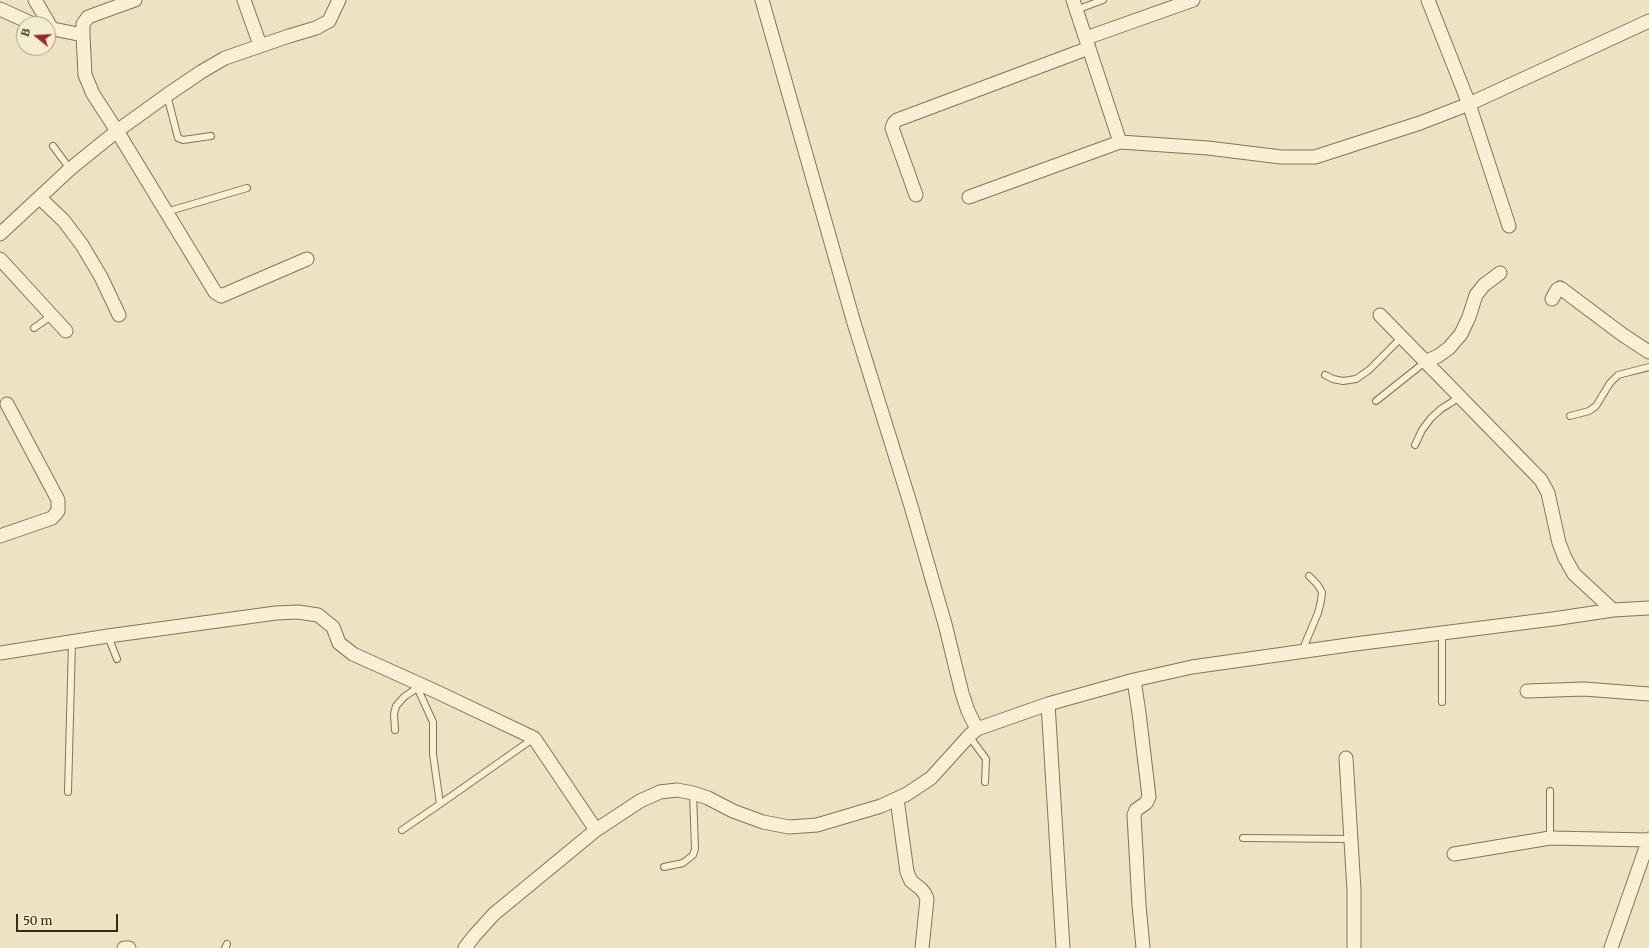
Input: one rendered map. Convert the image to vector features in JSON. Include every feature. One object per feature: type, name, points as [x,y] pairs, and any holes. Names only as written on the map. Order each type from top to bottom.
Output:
[{"type":"street","points":[[35,0],[43,16]]},
{"type":"street","points":[[135,0],[88,17],[83,24],[85,75],[93,94],[215,292],[221,296],[307,259]]},
{"type":"street","points":[[244,0],[260,45]]},
{"type":"street","points":[[0,234],[70,169],[117,131],[167,95],[225,58],[260,45],[316,28],[329,21],[339,0]]},
{"type":"street","points":[[762,0],[854,323],[945,624],[973,732]]},
{"type":"street","points":[[916,195],[892,128],[897,120],[1193,0]]},
{"type":"street","points":[[1428,0],[1469,104],[1509,226]]},
{"type":"street","points":[[1075,5],[1120,142]]},
{"type":"street","points":[[0,10],[16,17]]},
{"type":"street","points":[[969,197],[1120,142],[1208,148],[1281,157],[1315,157],[1420,123],[1469,104],[1649,21]]},
{"type":"street","points":[[56,30],[83,35]]},
{"type":"street","points":[[40,198],[64,221],[82,245],[101,276],[119,315]]},
{"type":"street","points":[[0,259],[66,331]]},
{"type":"street","points":[[1425,362],[1450,348],[1461,334],[1470,318],[1476,295],[1484,285],[1500,273]]},
{"type":"street","points":[[1552,299],[1557,290],[1560,288],[1623,335],[1649,352]]},
{"type":"street","points":[[1380,315],[1541,480],[1548,493],[1559,543],[1565,558],[1574,574],[1613,610]]},
{"type":"street","points":[[0,536],[52,518],[58,511],[58,500],[7,404]]},
{"type":"street","points":[[465,948],[494,914],[596,830],[640,801],[660,792],[677,790],[693,793],[708,798],[733,811],[762,822],[789,827],[817,824],[881,806],[908,794],[931,778],[973,732],[1048,704],[1134,680],[1192,667],[1355,644],[1442,634],[1613,610],[1649,608]]},
{"type":"street","points":[[0,653],[108,636],[276,613],[298,612],[318,615],[333,627],[339,643],[352,654],[534,738],[596,830]]},
{"type":"street","points":[[1134,680],[1149,797],[1146,803],[1136,810],[1134,815],[1143,948]]},
{"type":"street","points":[[1527,691],[1584,690],[1649,694]]},
{"type":"street","points":[[1048,704],[1063,948]]},
{"type":"street","points":[[1346,758],[1354,890],[1354,948]]},
{"type":"street","points":[[897,799],[907,872],[911,881],[921,889],[927,899],[922,948]]},
{"type":"street","points":[[1454,854],[1550,838],[1649,840],[1614,947]]},
{"type":"street","points":[[124,948],[129,948]]},
{"type":"lane","points":[[1075,5],[1103,0]]},
{"type":"lane","points":[[167,95],[178,138],[183,140],[211,136]]},
{"type":"lane","points":[[53,146],[70,169]]},
{"type":"lane","points":[[166,212],[247,188]]},
{"type":"lane","points":[[34,328],[51,316]]},
{"type":"lane","points":[[1326,375],[1343,381],[1356,379],[1368,370],[1402,337]]},
{"type":"lane","points":[[1376,401],[1425,362]]},
{"type":"lane","points":[[1570,416],[1589,411],[1596,406],[1610,383],[1618,375],[1649,367]]},
{"type":"lane","points":[[1415,445],[1422,430],[1431,418],[1460,397]]},
{"type":"lane","points":[[1302,652],[1322,601],[1322,592],[1309,576]]},
{"type":"lane","points":[[1442,634],[1442,702]]},
{"type":"lane","points":[[108,636],[117,659]]},
{"type":"lane","points":[[68,792],[72,642]]},
{"type":"lane","points":[[395,730],[394,714],[396,706],[416,684],[433,722],[433,754],[440,804]]},
{"type":"lane","points":[[973,732],[986,759],[985,782]]},
{"type":"lane","points":[[402,830],[534,738]]},
{"type":"lane","points":[[1550,791],[1550,838]]},
{"type":"lane","points":[[664,867],[683,863],[693,855],[695,850],[693,793]]},
{"type":"lane","points":[[1243,838],[1350,838]]}]
